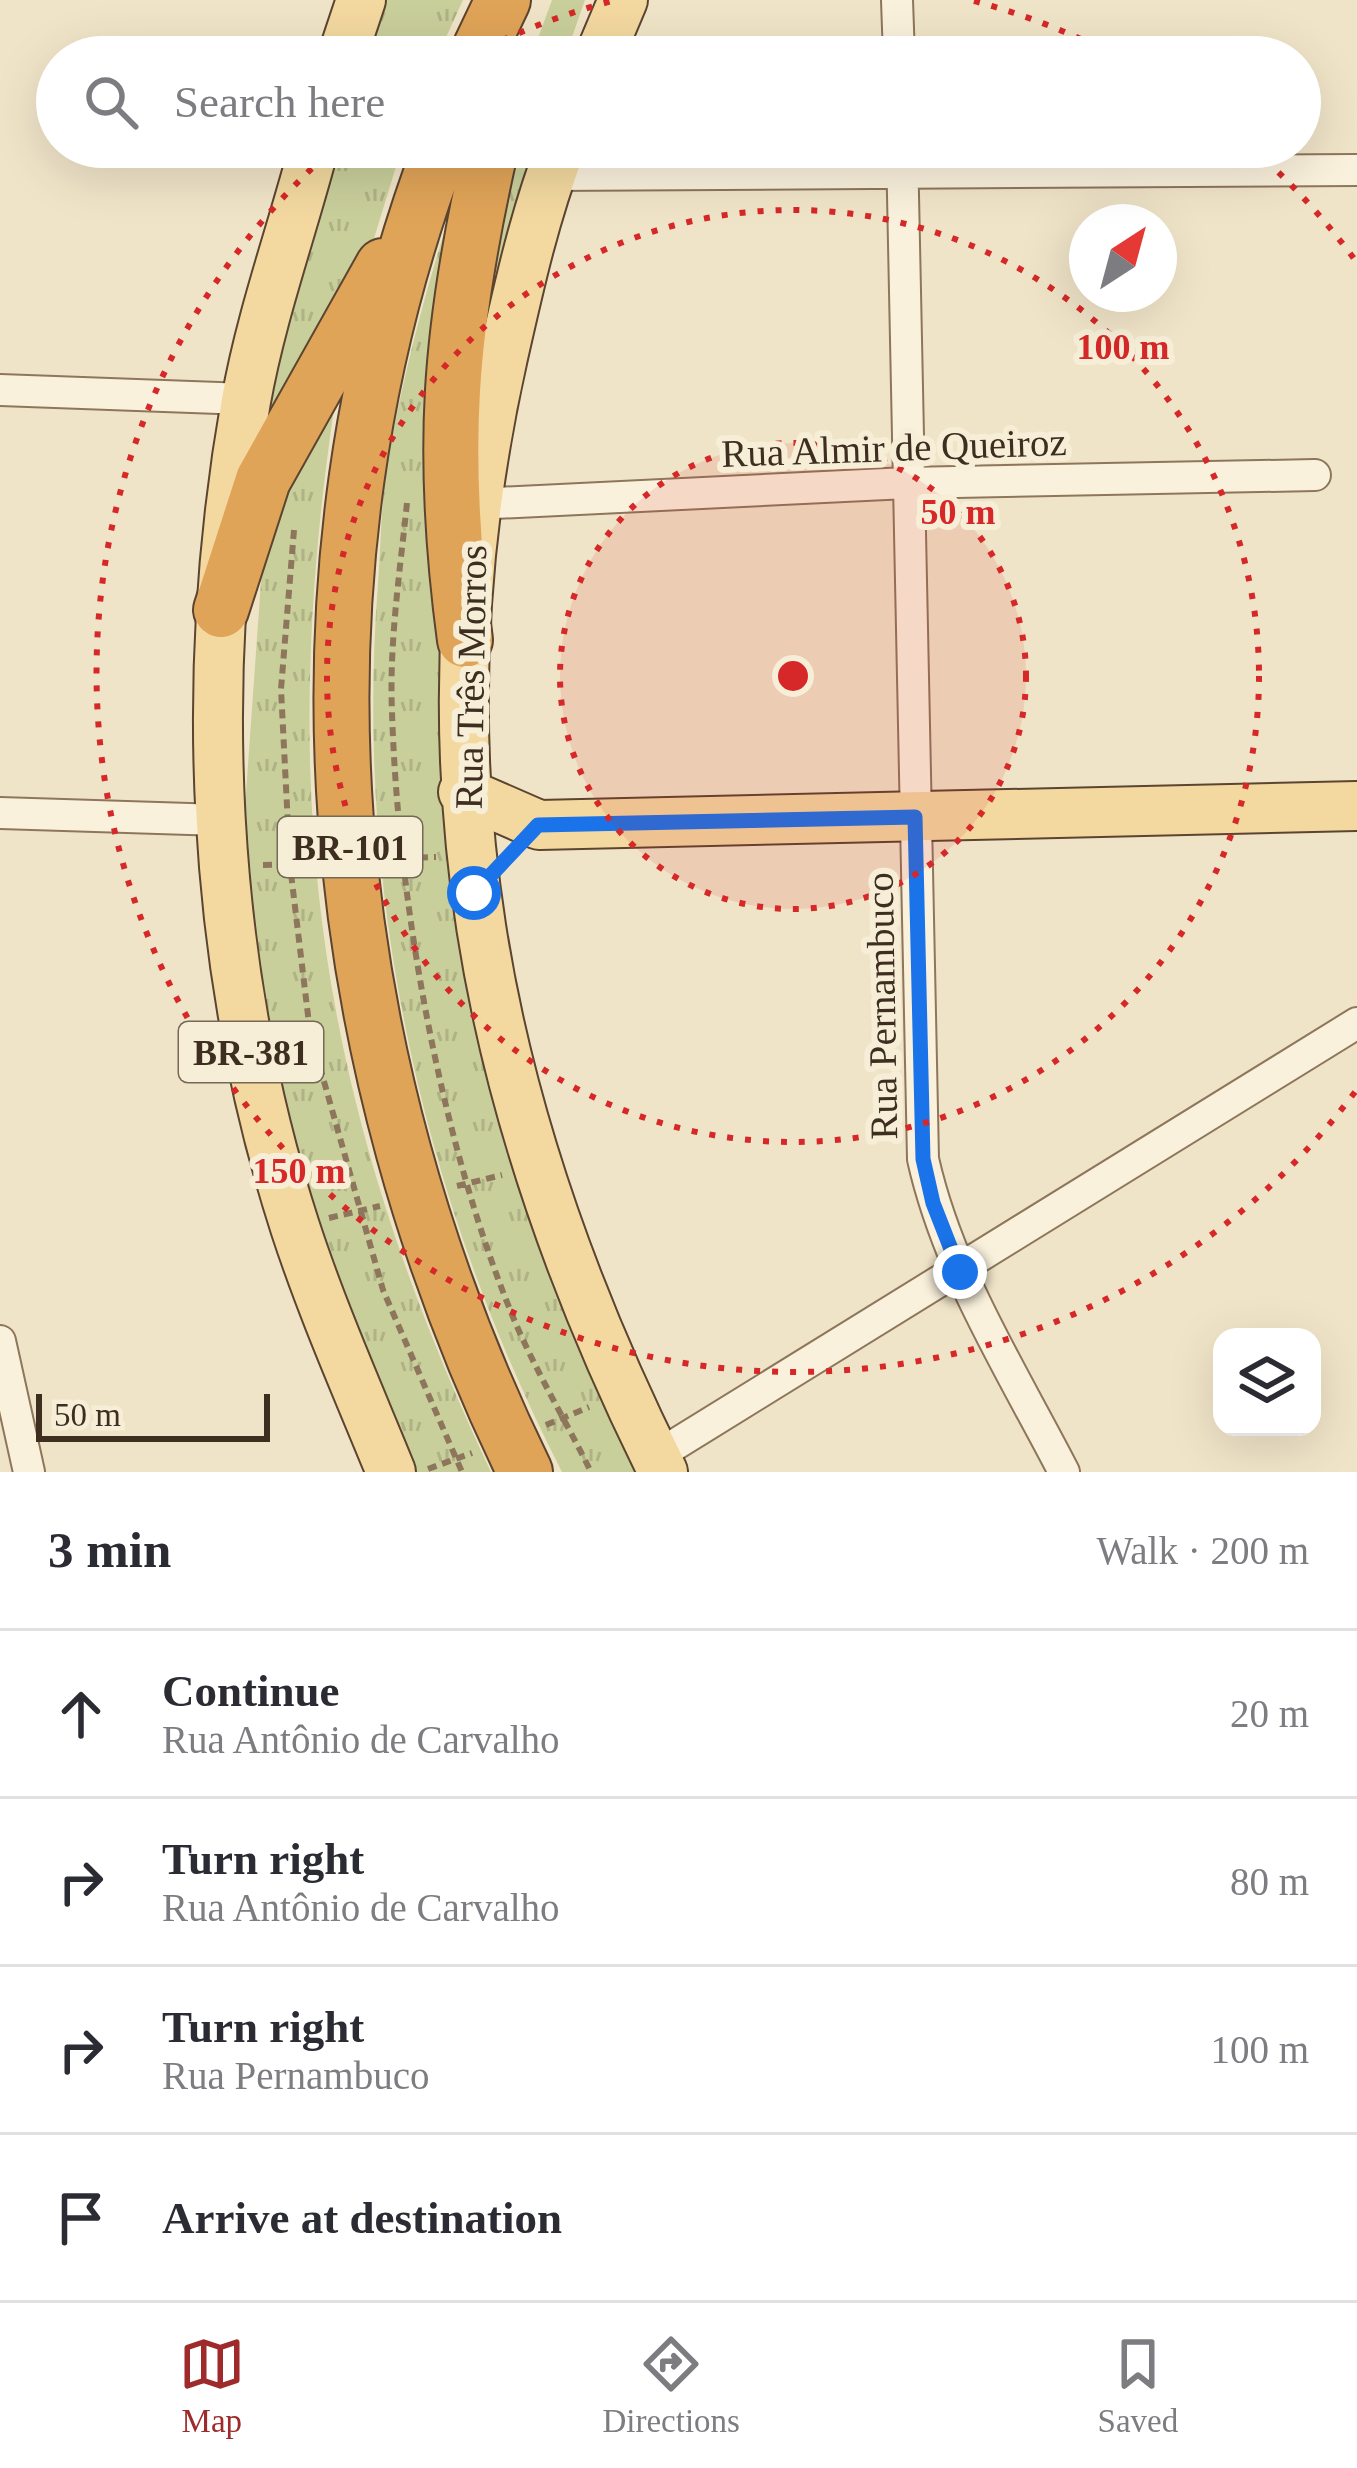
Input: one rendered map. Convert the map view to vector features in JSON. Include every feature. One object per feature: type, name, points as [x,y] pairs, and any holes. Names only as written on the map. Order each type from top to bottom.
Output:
[{"type":"highway","points":[[486,36],[503,0]]},
{"type":"highway","points":[[516,36],[524,0]]},
{"type":"highway","name":"BR-101","points":[[433,168],[373,374],[352,485],[341,691],[347,818],[359,960],[413,1197],[493,1406],[526,1472]]},
{"type":"highway","points":[[465,640],[448,484],[449,382],[463,270],[486,168]]},
{"type":"highway","points":[[220,610],[263,480],[292,421],[421,202]]},
{"type":"main road","points":[[349,36],[361,0]]},
{"type":"main road","points":[[608,36],[623,0]]},
{"type":"main road","name":"BR-381","points":[[308,168],[246,399],[220,610],[221,820],[236,971],[257,1083],[295,1226],[391,1472]]},
{"type":"main road","name":"Rua Três Morros","points":[[554,168],[510,325],[476,504],[465,640],[463,792],[474,893],[505,1066],[535,1167],[659,1464]]},
{"type":"main road","points":[[463,792],[538,825],[1357,806]]},
{"type":"main road","points":[[474,893],[538,825]]},
{"type":"street","points":[[898,0],[899,36]]},
{"type":"street","name":"Rua Pernambuco","points":[[902,168],[923,1159],[933,1203],[960,1272],[1064,1472]]},
{"type":"street","points":[[1266,168],[1357,170]]},
{"type":"street","points":[[0,390],[246,399]]},
{"type":"street","name":"Rua Almir de Queiroz","points":[[476,504],[907,483],[1315,475]]},
{"type":"street","points":[[0,814],[221,820]]},
{"type":"street","points":[[659,1464],[1357,1023]]},
{"type":"street","points":[[0,1341],[29,1472]]},
{"type":"path","points":[[409,487],[391,709],[404,859],[424,990],[449,1117],[513,1317],[591,1472]]},
{"type":"green space","points":[[376,0],[463,0],[447,36],[365,36]]},
{"type":"green space","points":[[552,0],[585,0],[572,36],[539,36]]},
{"type":"green space","points":[[326,168],[396,168],[368,258],[259,446],[271,372]]},
{"type":"green space","points":[[466,168],[471,168],[441,670],[441,758],[460,944],[501,1126],[529,1214],[561,1302],[639,1472],[562,1472],[513,1368],[470,1261],[435,1151],[388,928],[373,699],[385,479],[403,385]]},
{"type":"green space","points":[[500,168],[528,168],[496,274],[471,401]]},
{"type":"green space","points":[[342,358],[321,510],[311,654],[311,792],[323,927],[346,1061],[382,1195],[430,1331],[491,1472],[414,1472],[358,1345],[300,1170],[266,1009],[243,835],[266,511]]},
{"type":"route","points":[[474,893],[538,825],[915,817],[923,1159],[933,1203],[960,1272]]}]
